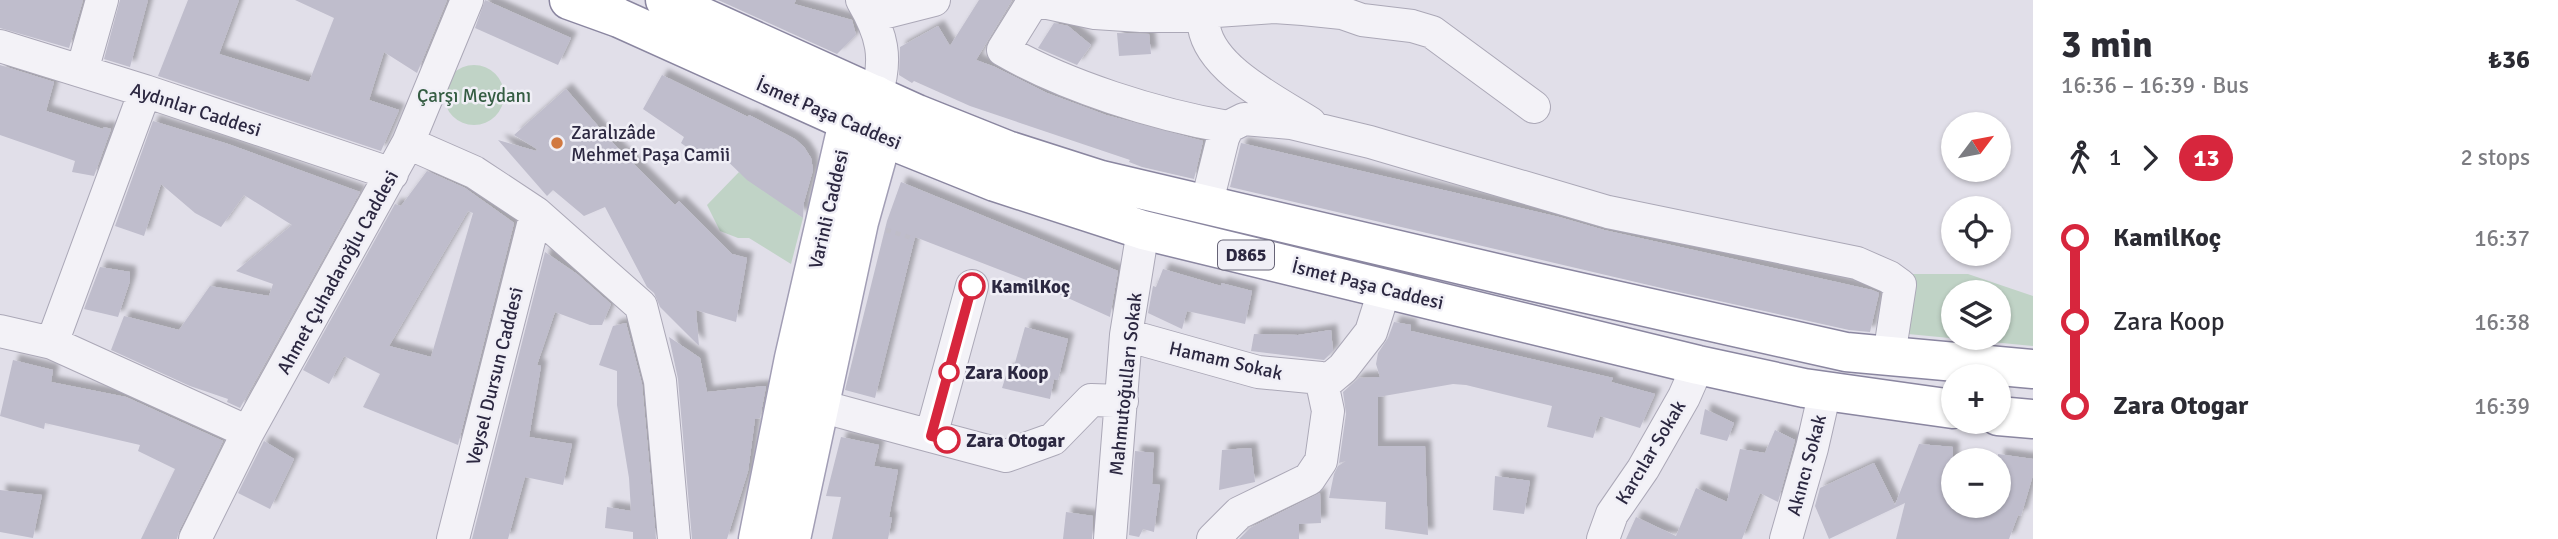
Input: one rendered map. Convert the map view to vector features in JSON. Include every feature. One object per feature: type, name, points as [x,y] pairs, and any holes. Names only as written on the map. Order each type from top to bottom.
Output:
[{"type":"main road","name":"İsmet Paşa Caddesi","points":[[569,0],[619,18],[848,122],[995,182],[1143,230],[1698,365],[1825,391],[1941,407]]},
{"type":"main road","name":"İsmet Paşa Caddesi","points":[[665,0],[876,95],[1007,150],[1101,180],[1846,352],[2033,369]]},
{"type":"main road","name":"Varinli Caddesi","points":[[758,539],[794,358],[848,122],[855,104],[865,97],[876,95],[885,106],[888,118],[859,222],[792,539]]},
{"type":"main road","points":[[2011,416],[2033,419]]},
{"type":"street","points":[[82,71],[102,0]]},
{"type":"street","name":"Ahmet Çuhadaroğlu Caddesi","points":[[195,539],[248,432],[408,143],[467,0]]},
{"type":"street","points":[[876,95],[883,76],[882,43],[867,8],[934,0]]},
{"type":"street","points":[[1534,107],[1432,32],[1412,26],[1362,20],[1342,13],[1303,9],[1205,7],[1193,16],[1141,16],[1095,13],[1034,0],[1003,50],[1027,64],[1067,81],[1199,122],[1228,127],[1244,119],[1292,123],[1454,166],[1608,212],[1857,263],[1889,277],[1900,285],[1889,356]]},
{"type":"street","points":[[1205,7],[1204,26],[1209,43],[1225,66],[1322,131]]},
{"type":"street","name":"Aydınlar Caddesi","points":[[0,46],[145,91],[392,174]]},
{"type":"street","points":[[52,343],[145,91]]},
{"type":"street","points":[[1206,206],[1228,127]]},
{"type":"street","points":[[408,143],[474,172],[536,213],[641,306],[660,381],[674,539]]},
{"type":"street","name":"Veysel Dursun Caddesi","points":[[453,539],[536,213]]},
{"type":"street","name":"Mahmutoğulları Sokak","points":[[1110,539],[1126,335],[1143,230]]},
{"type":"street","points":[[931,436],[972,286]]},
{"type":"street","points":[[1213,539],[1238,513],[1309,479],[1321,461],[1328,411],[1322,385],[1353,357],[1371,332],[1385,288]]},
{"type":"street","points":[[0,331],[52,343],[248,432]]},
{"type":"street","name":"Hamam Sokak","points":[[1126,335],[1258,372],[1321,378],[1322,385]]},
{"type":"street","name":"Karcılar Sokak","points":[[1603,539],[1612,514],[1643,469],[1684,397],[1698,365]]},
{"type":"street","name":"Akıncı Sokak","points":[[1786,539],[1825,391]]},
{"type":"street","points":[[820,406],[1006,456],[1053,439],[1091,400],[1122,401]]},
{"type":"green space","name":"Çarşı Meydanı","points":[[468,65],[480,65],[499,78],[504,95],[502,107],[491,120],[480,125],[468,125],[449,112],[444,101],[444,89],[457,70]]},
{"type":"green space","points":[[739,172],[803,218],[791,264],[749,238],[738,238],[720,231],[707,205]]},
{"type":"green space","points":[[1910,274],[1968,274],[1986,280],[1941,280],[1941,337],[1908,334]]},
{"type":"green space","points":[[2011,289],[2033,296],[2033,346],[2011,344]]},
{"type":"building","points":[[0,0],[83,0],[69,48],[0,28]]},
{"type":"building","points":[[120,0],[148,0],[130,67],[104,59]]},
{"type":"building","points":[[188,0],[239,0],[219,54],[309,82],[334,18],[295,0],[447,0],[417,73],[384,52],[369,100],[399,110],[381,151],[158,76]]},
{"type":"building","points":[[485,0],[571,38],[558,65],[475,28]]},
{"type":"building","points":[[718,0],[796,0],[794,4],[852,20],[856,35],[837,54]]},
{"type":"building","points":[[979,0],[1012,0],[976,60],[1047,93],[1106,115],[1203,141],[1194,179],[1142,167],[1129,162],[1130,160],[970,106],[914,81],[912,83],[899,75],[900,47],[938,26],[950,46]]},
{"type":"building","points":[[1054,23],[1068,26],[1091,45],[1077,65],[1038,48]]},
{"type":"building","points":[[1117,33],[1149,34],[1151,54],[1119,56]]},
{"type":"building","points":[[0,65],[54,82],[46,111],[103,129],[111,129],[94,176],[72,172],[75,161],[0,135]]},
{"type":"building","points":[[662,75],[748,117],[749,115],[795,139],[804,147],[811,158],[813,170],[804,202],[803,218],[747,180],[714,148],[706,161],[681,143],[684,137],[643,109]]},
{"type":"building","points":[[566,89],[611,141],[675,205],[679,201],[732,254],[747,258],[736,322],[696,310],[699,346],[660,307],[605,207],[584,216],[553,190],[547,196],[498,140],[536,151],[537,149],[514,135]]},
{"type":"building","points":[[153,121],[228,144],[360,192],[240,408],[227,402],[228,399],[190,386],[111,350],[124,316],[179,330],[210,286],[269,296],[273,284],[236,271],[292,225],[244,195],[221,227],[195,213],[161,184],[144,236],[115,226]]},
{"type":"building","points":[[1241,143],[1559,217],[1604,230],[1872,290],[1879,293],[1870,332],[1849,330],[1670,290],[1230,187]]},
{"type":"building","points":[[427,171],[465,188],[514,223],[458,445],[363,407],[380,374],[344,356],[329,384],[303,370],[395,204],[401,206]],"holes":[[[468,211],[473,213],[431,357],[389,346]]]},
{"type":"building","points":[[901,182],[1118,271],[1110,317],[1039,285],[915,237],[875,398],[845,390],[887,221]]},
{"type":"building","points":[[545,252],[577,274],[611,304],[602,325],[590,325],[555,312],[537,365],[541,366],[529,437],[572,444],[563,485],[525,477],[508,539],[472,539]]},
{"type":"building","points":[[100,267],[130,272],[130,281],[118,317],[84,309]]},
{"type":"building","points":[[1163,269],[1221,286],[1221,283],[1252,291],[1245,324],[1187,311],[1182,329],[1148,313],[1153,286],[1156,287]]},
{"type":"building","points":[[1394,322],[1411,325],[1411,331],[1613,378],[1611,382],[1655,394],[1640,428],[1600,416],[1593,438],[1547,427],[1552,406],[1466,385],[1453,384],[1378,397],[1378,446],[1425,446],[1428,535],[1385,529],[1386,502],[1329,498],[1334,474],[1338,466],[1346,461],[1339,463],[1346,414],[1343,392],[1359,378],[1380,377],[1376,364],[1378,353]]},
{"type":"building","points":[[626,323],[642,384],[656,539],[633,539],[633,532],[605,528],[607,507],[631,511],[629,478],[617,405],[617,371],[599,365],[613,326]]},
{"type":"building","points":[[1025,327],[1068,339],[1058,380],[1054,379],[1050,399],[1002,388],[1008,369],[1013,370]]},
{"type":"building","points":[[1331,330],[1333,351],[1324,360],[1251,351],[1254,334],[1298,335]]},
{"type":"building","points":[[669,337],[700,358],[707,392],[766,386],[760,418],[755,419],[748,471],[727,539],[692,539],[678,379]]},
{"type":"building","points":[[13,360],[53,370],[51,382],[126,397],[223,441],[177,539],[141,539],[175,469],[138,451],[140,445],[45,423],[44,429],[0,416]]},
{"type":"building","points":[[1705,409],[1734,423],[1727,441],[1700,434]]},
{"type":"building","points":[[1775,430],[1795,440],[1778,502],[1760,493],[1742,539],[1626,539],[1636,517],[1676,536],[1696,488],[1727,502],[1740,449],[1765,453]]},
{"type":"building","points":[[841,437],[879,445],[874,466],[898,470],[889,517],[892,518],[888,539],[832,539],[841,497],[826,496]]},
{"type":"building","points":[[264,441],[294,459],[270,509],[238,493]]},
{"type":"building","points":[[1919,444],[1953,447],[1941,448],[1941,518],[2011,518],[2011,456],[2033,459],[2033,475],[2021,516],[2018,515],[2009,539],[1896,539],[1905,503],[1829,539],[1815,506],[1820,488],[1874,463],[1895,505]]},
{"type":"building","points":[[1251,448],[1255,482],[1219,490],[1222,450]]},
{"type":"building","points":[[1135,451],[1154,453],[1152,484],[1160,485],[1154,532],[1143,529],[1139,537],[1129,535]]},
{"type":"building","points":[[1495,476],[1530,481],[1524,514],[1493,510]]},
{"type":"building","points":[[0,490],[42,495],[33,538],[0,532]]},
{"type":"building","points":[[1320,493],[1321,523],[1299,524],[1299,539],[1239,539],[1250,528]]},
{"type":"building","points":[[1066,512],[1093,516],[1092,539],[1063,539]]},
{"type":"bus line","name":"13","points":[[947,440],[931,436],[972,286]]},
{"type":"place","name":"Zaralızâde Mehmet Paşa Camii","points":[[557,143]]},
{"type":"place","name":"KamilKoç","points":[[972,286]]},
{"type":"place","name":"Zara Koop","points":[[949,372]]},
{"type":"place","name":"Zara Otogar","points":[[947,440]]}]
